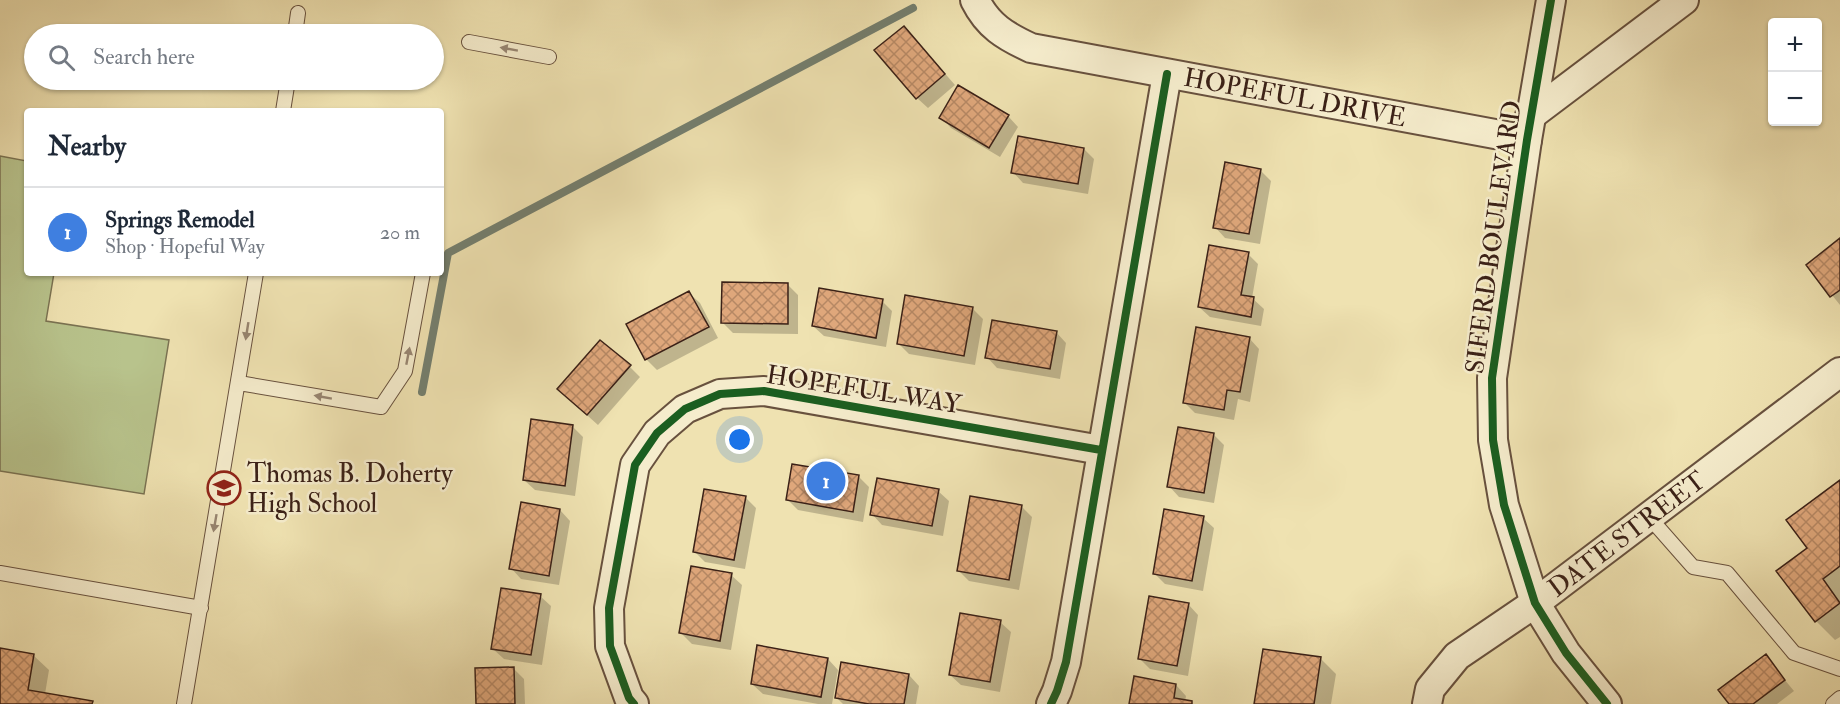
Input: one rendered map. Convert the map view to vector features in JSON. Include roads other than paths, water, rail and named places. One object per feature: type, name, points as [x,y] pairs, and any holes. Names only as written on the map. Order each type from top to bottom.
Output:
[{"type":"street","name":"HOPEFUL DRIVE","points":[[975,0],[982,15],[1005,36],[1031,48],[1167,74],[1528,128]]},
{"type":"street","name":"SIFERD BOULEVARD","points":[[1551,0],[1528,128],[1492,378],[1493,440],[1504,505],[1535,603],[1566,653],[1607,704]]},
{"type":"street","points":[[1528,128],[1684,0]]},
{"type":"street","points":[[1051,704],[1066,662],[1167,74]]},
{"type":"street","name":"DATE STREET","points":[[1427,704],[1430,689],[1457,656],[1535,603],[1840,372]]},
{"type":"street","name":"HOPEFUL WAY","points":[[628,702],[610,646],[609,608],[635,465],[657,434],[686,409],[720,394],[764,391],[1101,450]]},
{"type":"lane","points":[[296,24],[298,13]]},
{"type":"lane","points":[[469,42],[549,57]]},
{"type":"lane","points":[[283,108],[286,90]]},
{"type":"lane","points":[[184,704],[256,276]]},
{"type":"lane","points":[[239,383],[381,407],[405,370],[422,276]]},
{"type":"lane","points":[[1649,517],[1693,567],[1727,573],[1794,653],[1840,669]]},
{"type":"lane","points":[[0,573],[201,608]]},
{"type":"lane","points":[[1833,704],[1840,698]]},
{"type":"waterway","points":[[444,274],[448,253],[913,8]]},
{"type":"waterway","points":[[422,392],[444,276]]},
{"type":"place","name":"Springs Remodel","points":[[826,481]]},
{"type":"place","name":"Thomas B. Doherty High School","points":[[224,488]]}]
